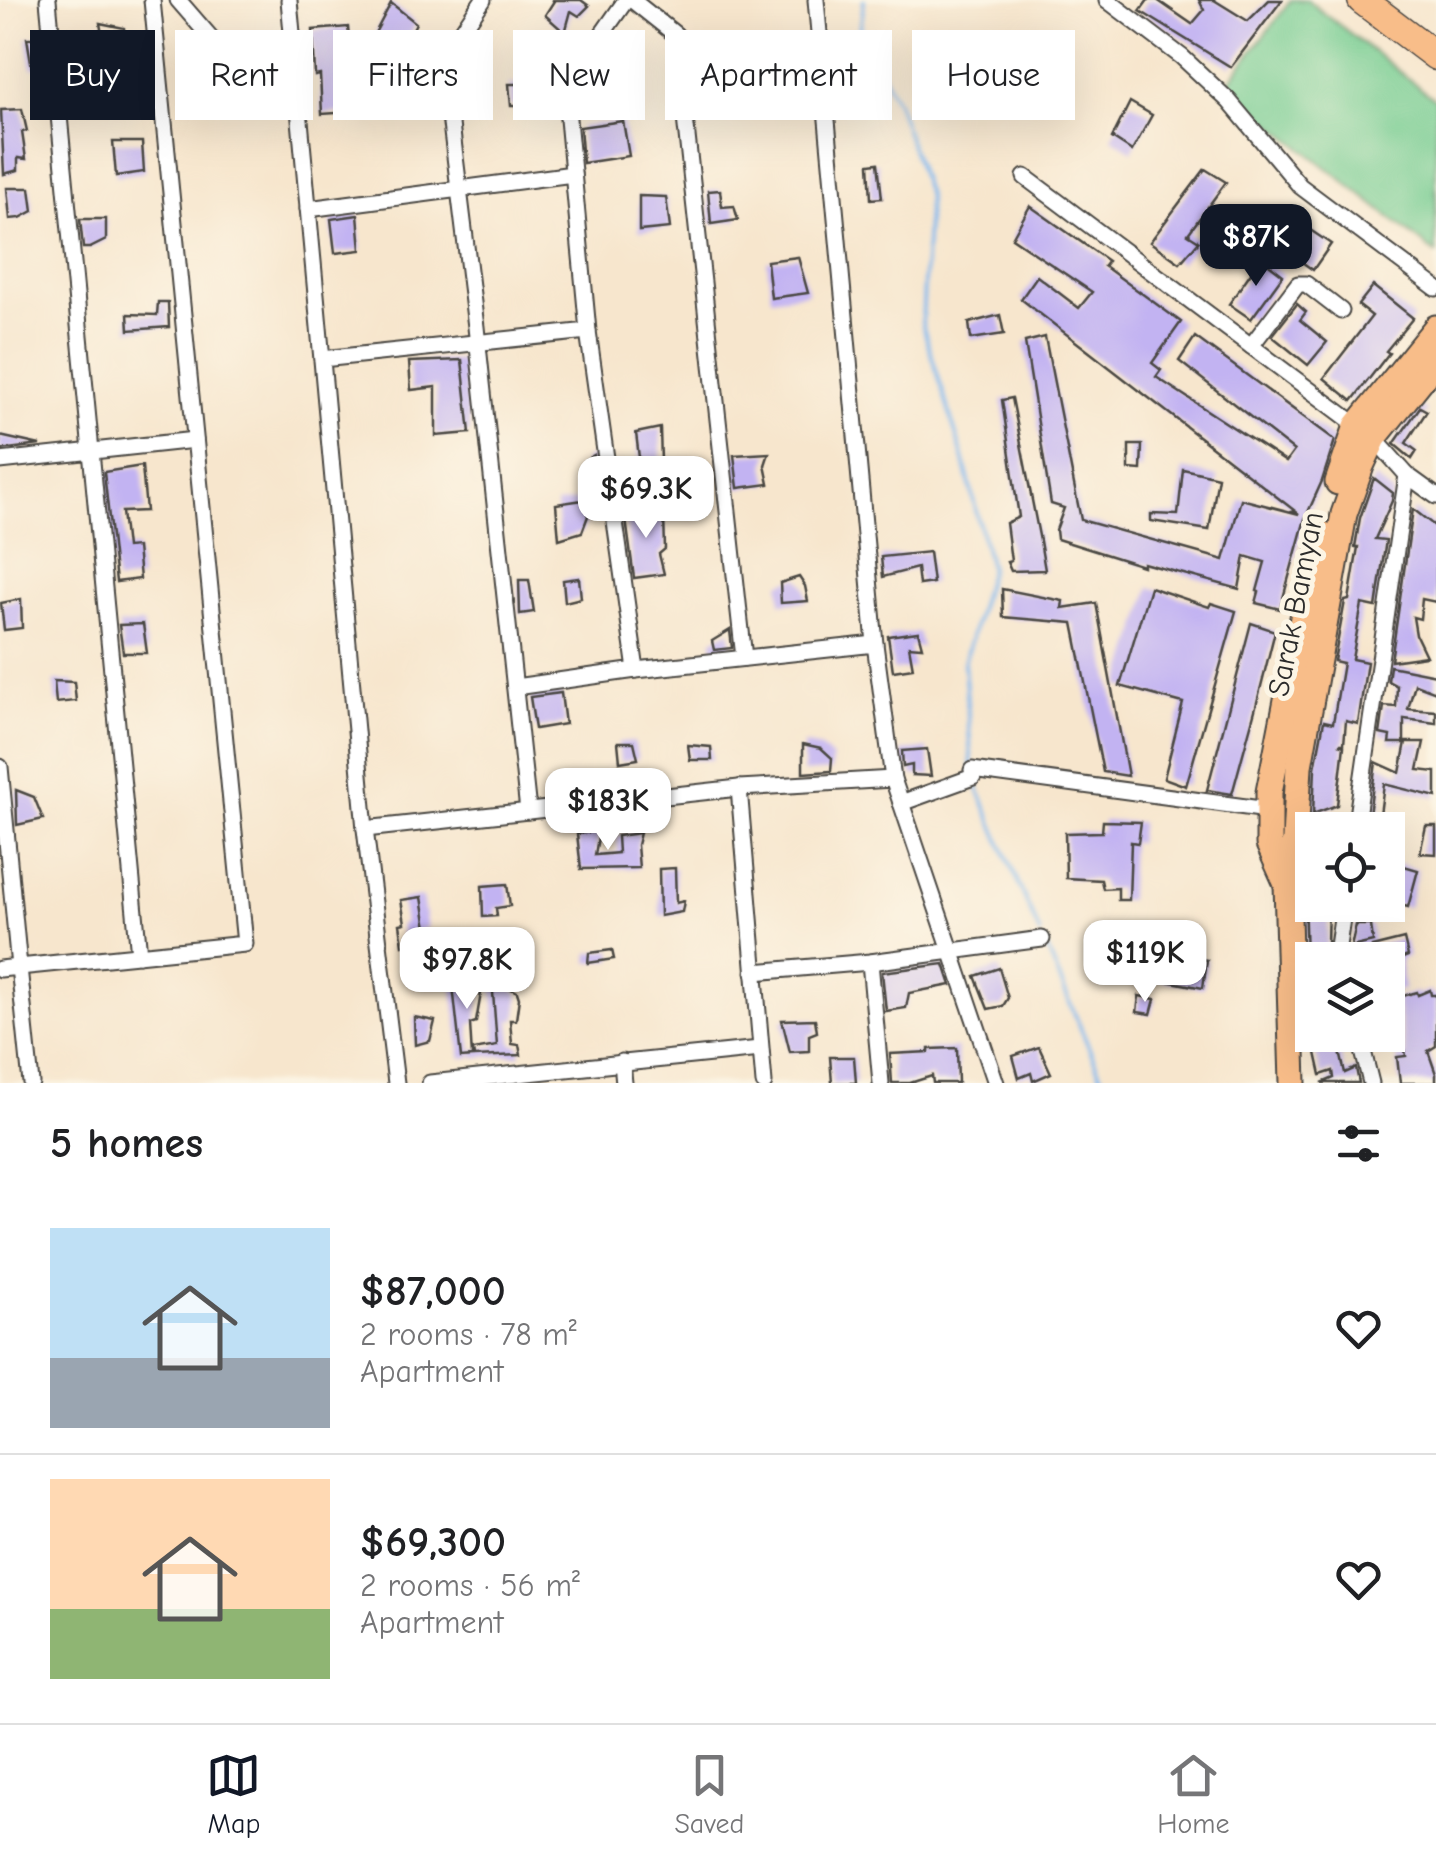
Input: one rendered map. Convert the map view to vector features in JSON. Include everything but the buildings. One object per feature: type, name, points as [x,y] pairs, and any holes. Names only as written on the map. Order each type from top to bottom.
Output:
[{"type":"highway","points":[[1371,4],[1436,56]]},
{"type":"main road","points":[[1293,1083],[1287,884],[1269,844],[1269,792],[1329,514],[1366,432],[1436,328]]},
{"type":"main road","name":"Sarak Bamyan","points":[[1287,884],[1299,766],[1344,514],[1361,466],[1366,432],[1436,361]]},
{"type":"street","points":[[48,0],[139,955]]},
{"type":"street","points":[[0,969],[245,944],[152,0]]},
{"type":"street","points":[[178,0],[204,30]]},
{"type":"street","points":[[289,0],[292,30]]},
{"type":"street","points":[[483,0],[443,58],[478,341],[528,812]]},
{"type":"street","points":[[636,670],[588,331],[565,87],[629,0],[676,34],[744,658]]},
{"type":"street","points":[[816,0],[875,644],[893,778],[996,1083]]},
{"type":"street","points":[[1107,0],[1182,57],[1229,101],[1300,186],[1436,288]]},
{"type":"street","points":[[300,120],[365,829],[396,1083]]},
{"type":"street","points":[[308,209],[573,174]]},
{"type":"street","points":[[1025,177],[1366,432],[1406,475],[1436,496]]},
{"type":"street","points":[[1251,346],[1298,284],[1306,284],[1341,310]]},
{"type":"street","points":[[322,359],[588,331]]},
{"type":"street","points":[[0,461],[195,440]]},
{"type":"street","points":[[1358,812],[1406,475]]},
{"type":"street","points":[[514,686],[875,644]]},
{"type":"street","points":[[0,767],[31,1083]]},
{"type":"street","points":[[901,803],[972,773],[1268,810]]},
{"type":"street","points":[[365,829],[739,788],[893,778]]},
{"type":"street","points":[[739,788],[764,1083]]},
{"type":"street","points":[[754,972],[870,962],[1042,939]]},
{"type":"street","points":[[870,962],[881,1083]]},
{"type":"street","points":[[430,1083],[760,1049]]},
{"type":"street","points":[[1364,1052],[1371,1083]]},
{"type":"street","points":[[622,1062],[624,1083]]},
{"type":"green space","points":[[1291,0],[1307,0],[1436,100],[1436,254],[1225,87]]},
{"type":"waterway","points":[[864,0],[860,31],[897,103],[928,198],[922,324],[963,457],[990,568],[964,663],[972,768]]},
{"type":"waterway","points":[[975,782],[1040,934]]},
{"type":"waterway","points":[[1044,942],[1104,1083]]}]
